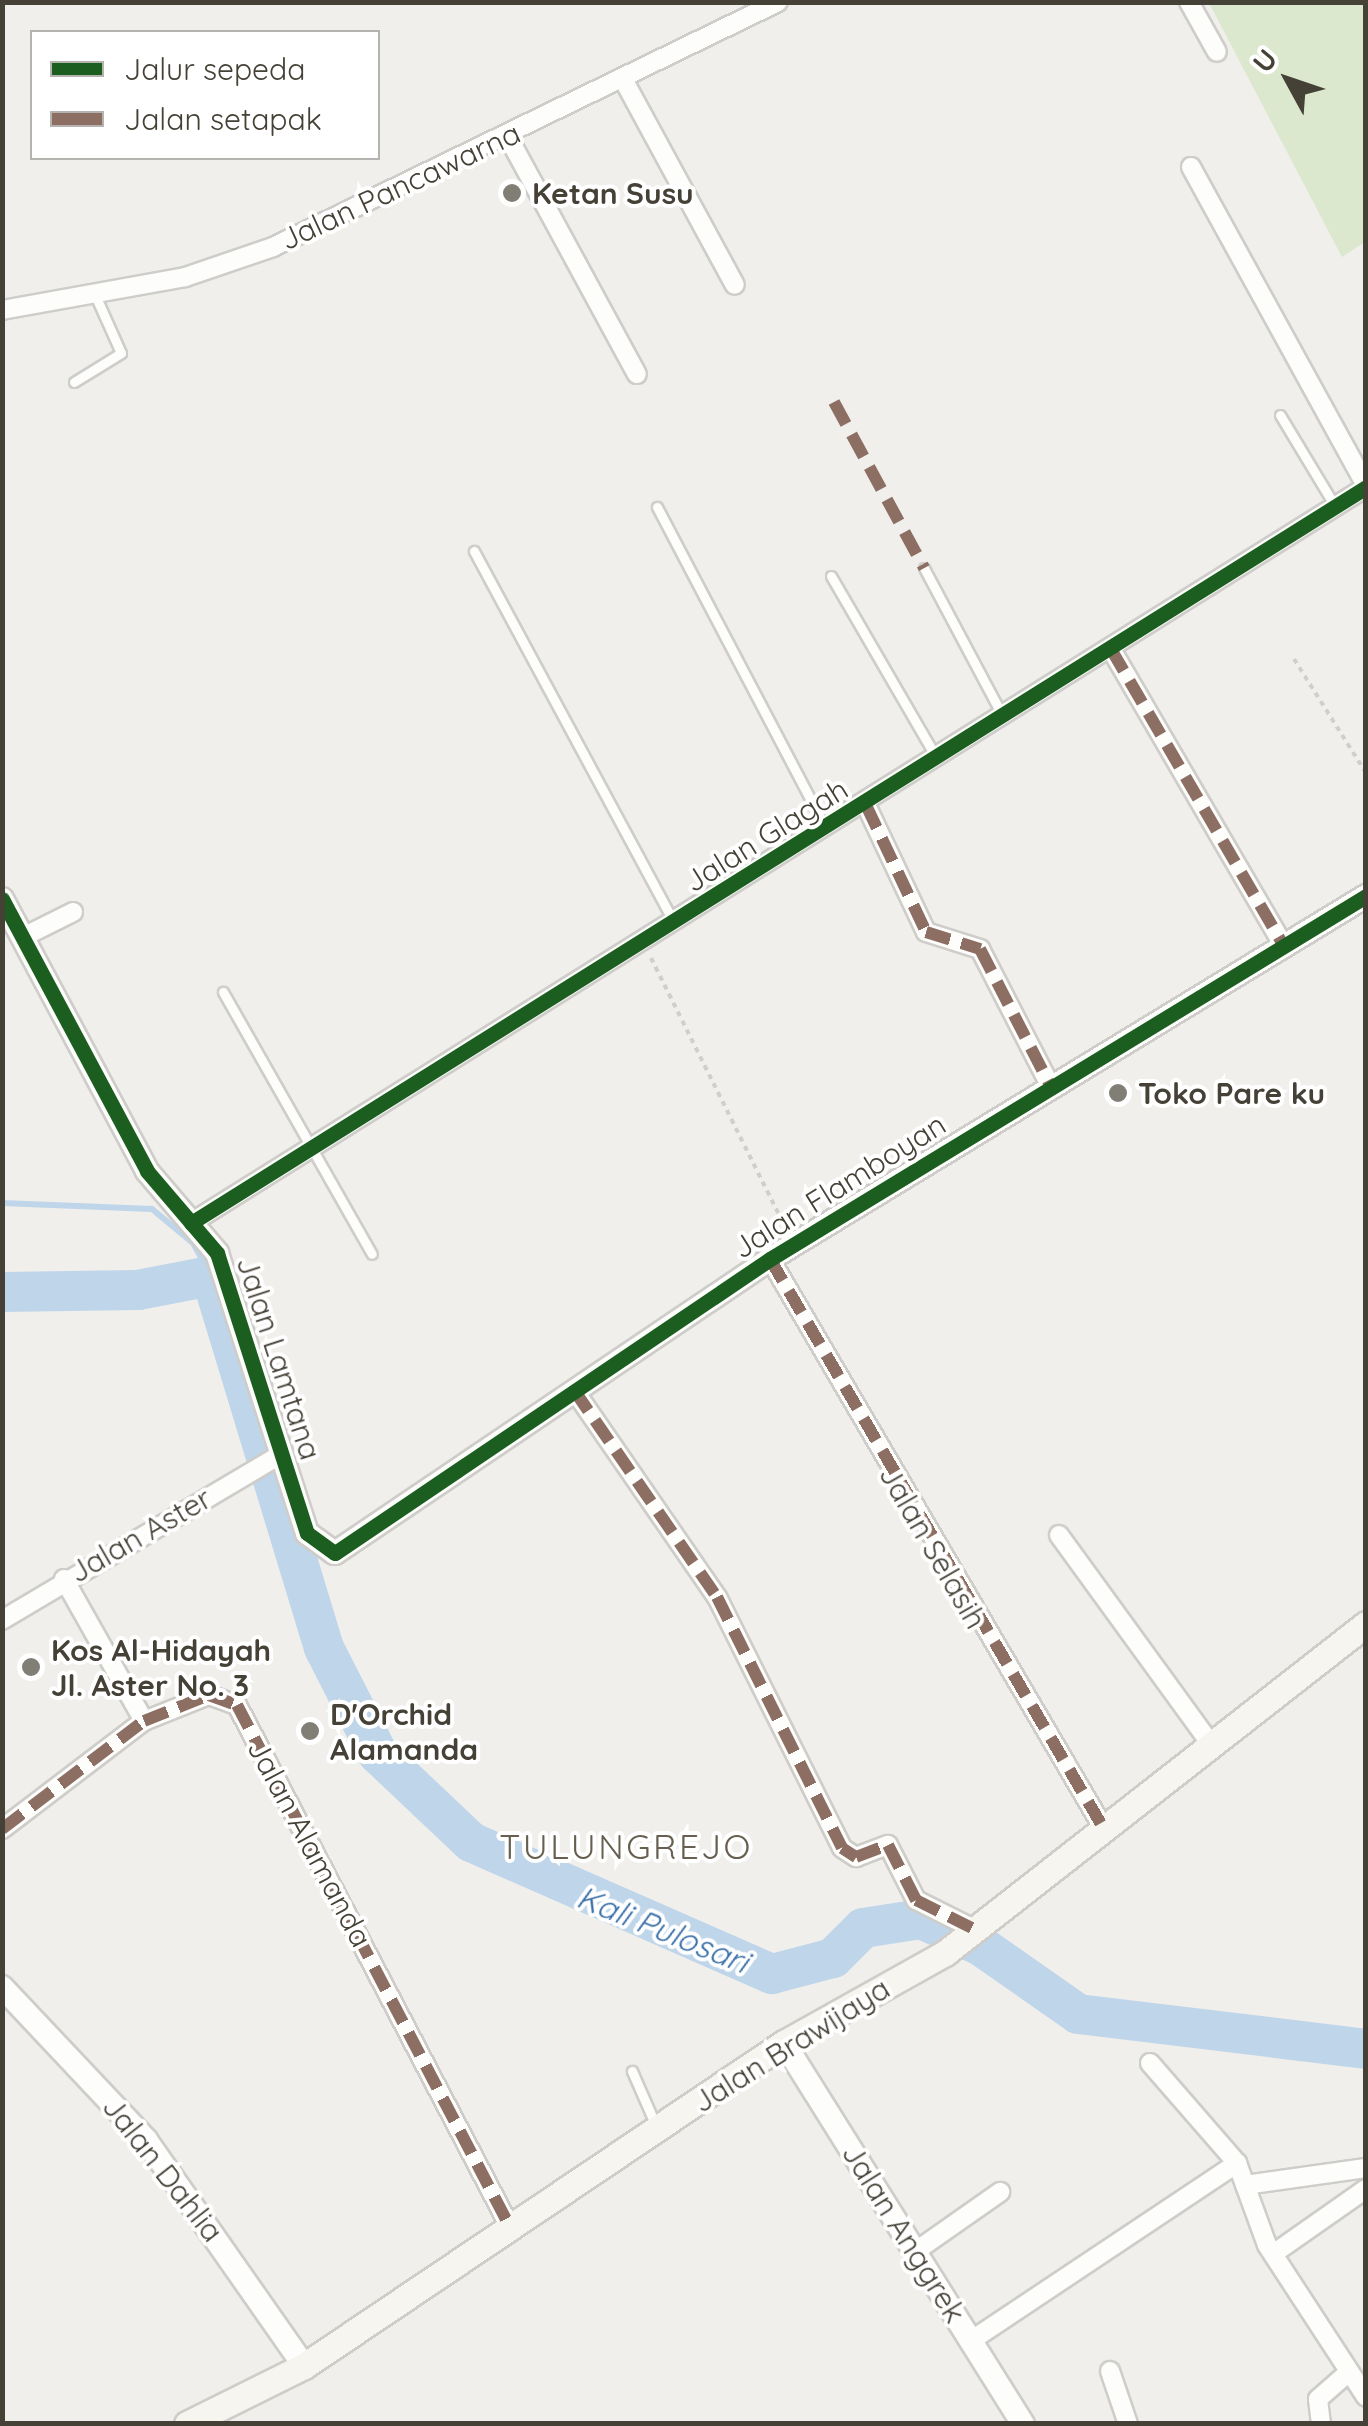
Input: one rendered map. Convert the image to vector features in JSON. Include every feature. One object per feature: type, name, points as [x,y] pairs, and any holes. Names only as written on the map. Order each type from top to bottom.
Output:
[{"type":"main road","name":"Jalan Brawijaya","points":[[187,2424],[304,2366],[784,2043],[944,1953],[1366,1624]]},
{"type":"street","name":"Jalan Pancawarna","points":[[2,310],[95,295],[273,247],[778,2]]},
{"type":"street","points":[[1189,2],[1218,52]]},
{"type":"street","points":[[623,79],[735,285]]},
{"type":"street","points":[[507,136],[637,374]]},
{"type":"street","points":[[1191,167],[1366,486]]},
{"type":"street","name":"Jalan Glagah","points":[[191,1223],[827,830],[1366,486]]},
{"type":"street","points":[[1111,649],[1282,944]]},
{"type":"street","points":[[866,805],[926,932],[980,949],[1051,1087]]},
{"type":"street","name":"Jalan Flamboyan","points":[[356,1546],[574,1390],[793,1244],[1366,896]]},
{"type":"street","name":"Jalan Lamtana","points":[[2,899],[15,938],[147,1171],[217,1253],[280,1455],[319,1548],[356,1546]]},
{"type":"street","points":[[15,938],[72,912]]},
{"type":"street","name":"Jalan Selasih","points":[[770,1259],[1104,1830]]},
{"type":"street","points":[[574,1390],[717,1598],[842,1848],[856,1858],[888,1846],[916,1900],[974,1932]]},
{"type":"street","name":"Jalan Aster","points":[[2,1620],[280,1455]]},
{"type":"street","points":[[1059,1535],[1210,1743]]},
{"type":"street","points":[[64,1580],[144,1721]]},
{"type":"street","name":"Jalan Alamanda","points":[[2,1829],[144,1721],[209,1695],[237,1705],[510,2229]]},
{"type":"street","name":"Jalan Dahlia","points":[[2,1986],[146,2140],[304,2366]]},
{"type":"street","name":"Jalan Anggrek","points":[[784,2043],[1023,2424]]},
{"type":"street","points":[[1150,2063],[1237,2163],[1273,2254],[1366,2397]]},
{"type":"street","points":[[972,2340],[1237,2163]]},
{"type":"street","points":[[1245,2185],[1366,2168]]},
{"type":"street","points":[[1273,2254],[1366,2189]]},
{"type":"street","points":[[916,2251],[1000,2192]]},
{"type":"street","points":[[1110,2371],[1128,2424]]},
{"type":"street","points":[[1321,2424],[1318,2399],[1348,2372]]},
{"type":"lane","points":[[74,382],[121,353],[95,295]]},
{"type":"lane","points":[[1280,415],[1335,506]]},
{"type":"lane","points":[[657,506],[827,830]]},
{"type":"lane","points":[[474,552],[676,924]]},
{"type":"lane","points":[[924,568],[1004,717]]},
{"type":"lane","points":[[831,576],[937,760]]},
{"type":"lane","points":[[223,992],[372,1254]]},
{"type":"lane","points":[[632,2071],[657,2129]]},
{"type":"path","points":[[1294,659],[1366,773]]},
{"type":"path","points":[[644,944],[793,1244]]},
{"type":"green space","points":[[1209,3],[1365,3],[1365,242],[1342,257]]},
{"type":"waterway","points":[[2,1203],[152,1209],[193,1243],[211,1276]]},
{"type":"waterway","name":"Kali Pulosari","points":[[2,1292],[138,1290],[211,1276],[324,1648],[378,1754],[471,1842],[772,1974],[833,1958],[863,1928],[921,1919],[981,1946],[1078,2014],[1366,2049]]},
{"type":"marked path","points":[[834,402],[924,568]]},
{"type":"marked path","points":[[1111,649],[1283,944]]},
{"type":"marked path","points":[[866,805],[926,932],[980,949],[1051,1087]]},
{"type":"marked path","points":[[770,1259],[1104,1829]]},
{"type":"marked path","points":[[574,1390],[717,1597],[842,1848],[856,1857],[888,1845],[916,1900],[976,1930]]},
{"type":"marked path","points":[[2,1829],[144,1721],[209,1695],[237,1705],[511,2229]]},
{"type":"cycle path","points":[[191,1223],[1366,487]]},
{"type":"cycle path","points":[[2,899],[147,1171],[217,1253],[307,1533],[335,1553],[770,1259],[1366,896]]},
{"type":"place","name":"Ketan Susu","points":[[512,193]]},
{"type":"place","name":"Toko Pare ku","points":[[1118,1093]]},
{"type":"place","name":"Kos Al-Hidayah Jl. Aster No. 3","points":[[31,1667]]},
{"type":"place","name":"D'Orchid Alamanda","points":[[310,1731]]},
{"type":"district","name":"TULUNGREJO","points":[[626,1846]]}]
